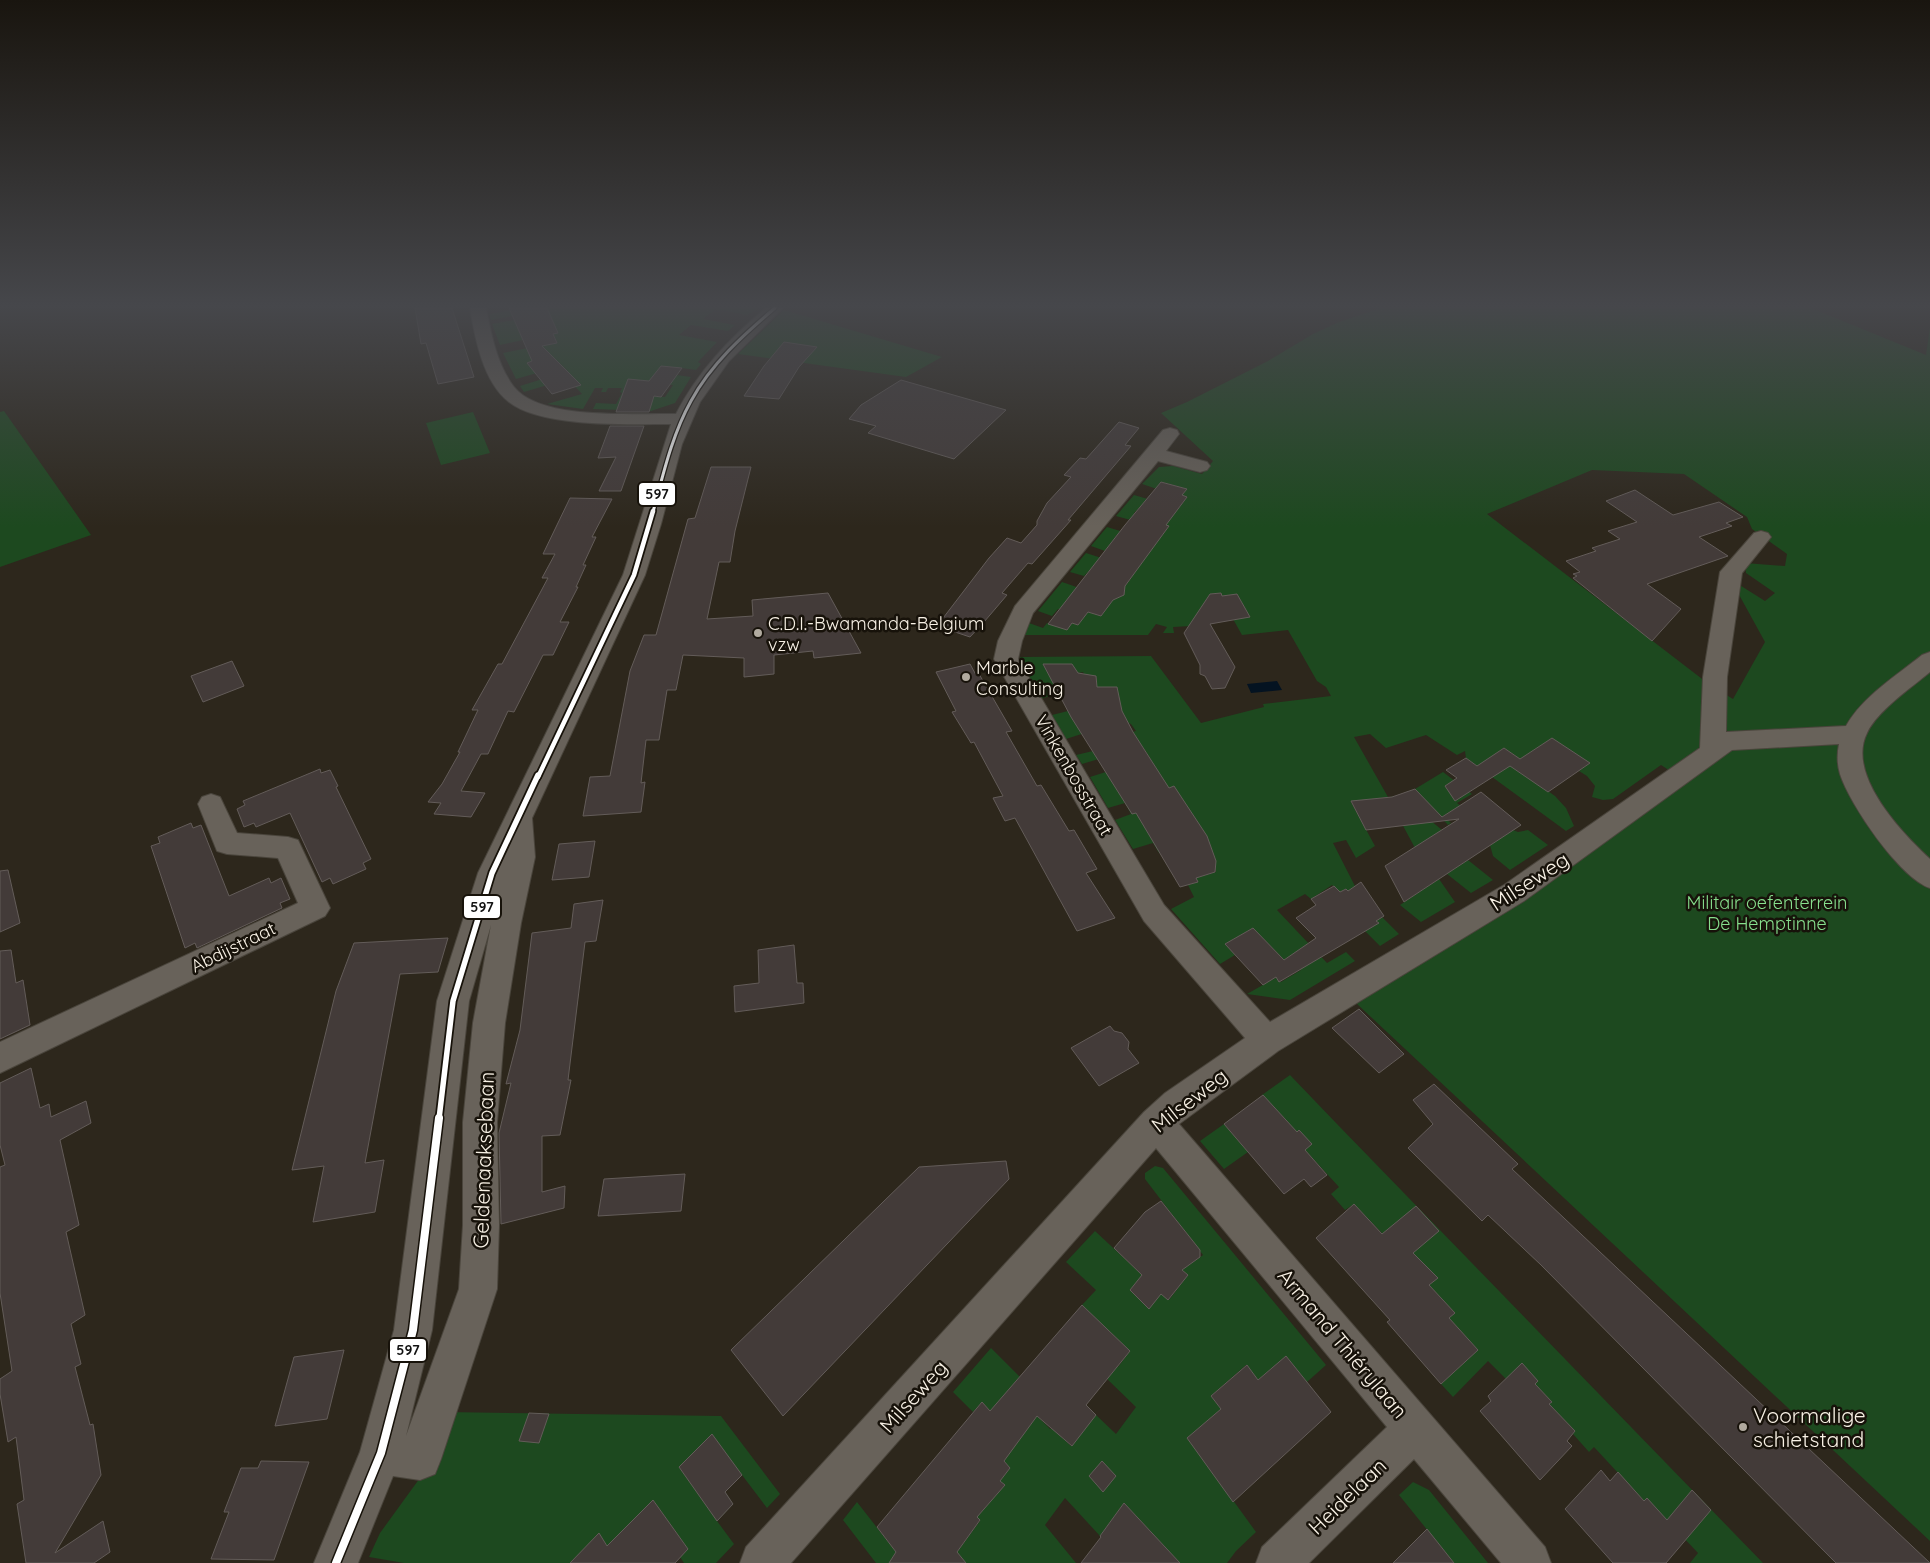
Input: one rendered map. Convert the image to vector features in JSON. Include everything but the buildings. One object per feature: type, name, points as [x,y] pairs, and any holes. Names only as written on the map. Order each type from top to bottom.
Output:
[{"type":"street","points":[[502,381],[508,391],[525,405],[561,415],[682,419]]},
{"type":"street","name":"Geldenaaksebaan","points":[[336,1563],[382,1453],[413,1330],[453,1001],[492,873],[634,575],[651,525],[666,465],[682,419],[705,381]]},
{"type":"street","name":"Vinkenbosstraat","points":[[1170,434],[1023,611],[1010,641],[1006,659],[1154,913],[1267,1042]]},
{"type":"street","points":[[1154,454],[1200,466]]},
{"type":"street","points":[[1761,538],[1731,572],[1715,677],[1719,747],[1854,734]]},
{"type":"street","points":[[1930,660],[1876,705],[1854,734],[1850,754],[1854,777],[1873,812],[1902,850],[1930,877]]},
{"type":"street","name":"Milseweg","points":[[762,1563],[1156,1123],[1177,1104],[1267,1042],[1514,893],[1719,747]]},
{"type":"street","name":"Abdijstraat","points":[[0,1058],[315,908],[288,848],[227,843],[211,804]]},
{"type":"street","name":"Geldenaaksebaan","points":[[382,1453],[420,1459],[478,1289],[481,1225],[480,1122],[489,1023],[506,923],[521,857],[520,815]]},
{"type":"street","name":"Armand Thiérylaan","points":[[1156,1123],[1529,1563]]},
{"type":"street","name":"Heidelaan","points":[[1278,1563],[1416,1428]]},
{"type":"green space","points":[[536,381],[561,381],[524,392],[520,386]]},
{"type":"green space","points":[[570,381],[689,381],[675,403],[651,411],[632,410],[651,396],[665,397],[673,385],[646,383],[622,410],[593,409],[596,403],[616,404],[622,393],[620,392],[622,388],[608,388],[606,392],[601,392],[603,388],[595,388],[583,409],[547,404],[582,394]]},
{"type":"green space","name":"Militair oefenterrein De Hemptinne","points":[[1229,381],[1930,381],[1930,1541],[1356,1003],[1678,776],[1661,765],[1613,799],[1603,800],[1592,797],[1595,786],[1587,776],[1579,771],[1590,763],[1520,759],[1504,748],[1495,754],[1555,796],[1566,808],[1574,826],[1566,831],[1466,758],[1465,751],[1457,755],[1426,735],[1386,748],[1370,734],[1354,737],[1388,797],[1351,802],[1375,846],[1356,858],[1346,840],[1333,843],[1359,894],[1399,934],[1380,946],[1365,931],[1378,923],[1376,920],[1378,919],[1346,889],[1340,892],[1332,885],[1311,899],[1305,894],[1277,910],[1327,963],[1346,952],[1355,961],[1290,1000],[1247,994],[1277,977],[1281,982],[1301,970],[1288,957],[1284,960],[1253,928],[1225,944],[1235,955],[1220,964],[1171,909],[1194,897],[1188,885],[1198,882],[1196,878],[1216,872],[1214,857],[1210,850],[1202,840],[1159,853],[1153,843],[1133,849],[1115,820],[1131,814],[1125,803],[1108,808],[1090,777],[1150,758],[1142,746],[1082,764],[1076,755],[1093,751],[1089,744],[1136,731],[1131,724],[1122,721],[1066,739],[1052,715],[1068,711],[1092,687],[1097,686],[1096,676],[1085,676],[1083,672],[1078,673],[1043,664],[1058,693],[1041,699],[1026,673],[1020,657],[1151,656],[1201,723],[1264,707],[1263,704],[1331,696],[1326,687],[1317,681],[1288,630],[1242,635],[1233,619],[1249,617],[1237,594],[1222,596],[1221,593],[1210,594],[1191,626],[1173,627],[1174,633],[1163,633],[1167,627],[1156,624],[1148,635],[1022,635],[1029,623],[1043,628],[1047,623],[1067,630],[1072,623],[1078,625],[1088,612],[1101,616],[1106,609],[1058,609],[1052,616],[1038,611],[1062,582],[1103,595],[1119,596],[1124,594],[1123,589],[1132,577],[1101,575],[1089,571],[1084,576],[1070,572],[1086,553],[1114,562],[1153,546],[1117,535],[1105,551],[1091,546],[1107,527],[1127,533],[1161,537],[1169,526],[1159,523],[1160,513],[1140,507],[1134,513],[1134,521],[1116,516],[1134,495],[1179,508],[1187,497],[1182,495],[1187,489],[1162,482],[1157,489],[1142,484],[1159,467],[1173,466],[1202,474],[1213,461],[1161,413]],"holes":[[[1592,470],[1684,474],[1747,517],[1752,529],[1787,554],[1785,566],[1745,563],[1746,573],[1775,593],[1765,601],[1738,584],[1737,591],[1765,642],[1733,699],[1710,685],[1487,514]]]},
{"type":"green space","points":[[4,411],[91,535],[0,567],[0,412]]},
{"type":"green space","points":[[473,412],[490,453],[441,465],[426,423]]},
{"type":"green space","points":[[1443,772],[1472,794],[1457,803],[1467,811],[1458,817],[1451,811],[1443,816],[1451,823],[1448,825],[1415,789]]},
{"type":"green space","points":[[1394,796],[1413,819],[1424,815],[1442,830],[1415,848],[1388,798]]},
{"type":"green space","points":[[1513,830],[1518,832],[1528,830],[1548,845],[1510,870],[1493,856],[1490,845]]},
{"type":"green space","points":[[1468,860],[1493,880],[1471,893],[1447,874]]},
{"type":"green space","points":[[1439,879],[1455,902],[1421,922],[1400,905]]},
{"type":"green space","points":[[1290,1075],[1763,1563],[1690,1563],[1698,1553],[1647,1499],[1644,1501],[1594,1447],[1589,1452],[1573,1434],[1575,1431],[1549,1404],[1552,1402],[1535,1384],[1538,1381],[1506,1379],[1488,1361],[1453,1397],[1441,1384],[1478,1350],[1449,1318],[1455,1313],[1429,1285],[1437,1277],[1414,1254],[1407,1259],[1354,1204],[1345,1210],[1331,1194],[1339,1187],[1305,1150],[1312,1144],[1287,1140],[1289,1123],[1262,1095]]},
{"type":"green space","points":[[1224,1124],[1248,1152],[1224,1169],[1200,1141]]},
{"type":"green space","points":[[1155,1166],[1163,1168],[1326,1365],[1307,1382],[1286,1356],[1258,1380],[1246,1365],[1211,1396],[1221,1409],[1188,1438],[1256,1532],[1236,1551],[1227,1563],[1180,1563],[1124,1503],[1100,1536],[1065,1498],[1045,1525],[1076,1563],[959,1563],[957,1552],[980,1521],[977,1517],[1004,1486],[1000,1481],[1010,1468],[1004,1461],[1018,1441],[982,1402],[973,1412],[953,1392],[991,1348],[1020,1377],[1010,1388],[1050,1429],[1052,1428],[1071,1446],[1096,1415],[1116,1434],[1136,1407],[1105,1377],[1115,1365],[1118,1367],[1130,1351],[1082,1305],[1096,1290],[1066,1262],[1095,1231],[1169,1300],[1188,1275],[1182,1270],[1203,1255],[1145,1179],[1145,1173]]},
{"type":"green space","points":[[445,1412],[721,1416],[780,1494],[767,1508],[742,1475],[725,1492],[733,1504],[717,1521],[734,1544],[716,1563],[684,1563],[680,1557],[688,1549],[653,1500],[616,1538],[610,1551],[599,1534],[570,1563],[404,1563],[369,1557],[380,1533],[425,1471]]},
{"type":"green space","points":[[1413,1482],[1429,1490],[1488,1563],[1454,1563],[1399,1495]]},
{"type":"green space","points":[[857,1502],[896,1552],[893,1557],[897,1563],[876,1563],[843,1520]]},
{"type":"water","points":[[1277,681],[1282,690],[1251,693],[1247,684]]},
{"type":"transit line","name":"597","points":[[336,1563],[381,1453],[413,1330],[453,1001],[492,873],[634,575],[673,442],[691,401],[704,381]]},
{"type":"place","name":"C.D.I.-Bwamanda-Belgium vzw","points":[[758,633]]},
{"type":"place","name":"Marble Consulting","points":[[966,677]]},
{"type":"place","name":"Voormalige schietstand","points":[[1743,1427]]}]
